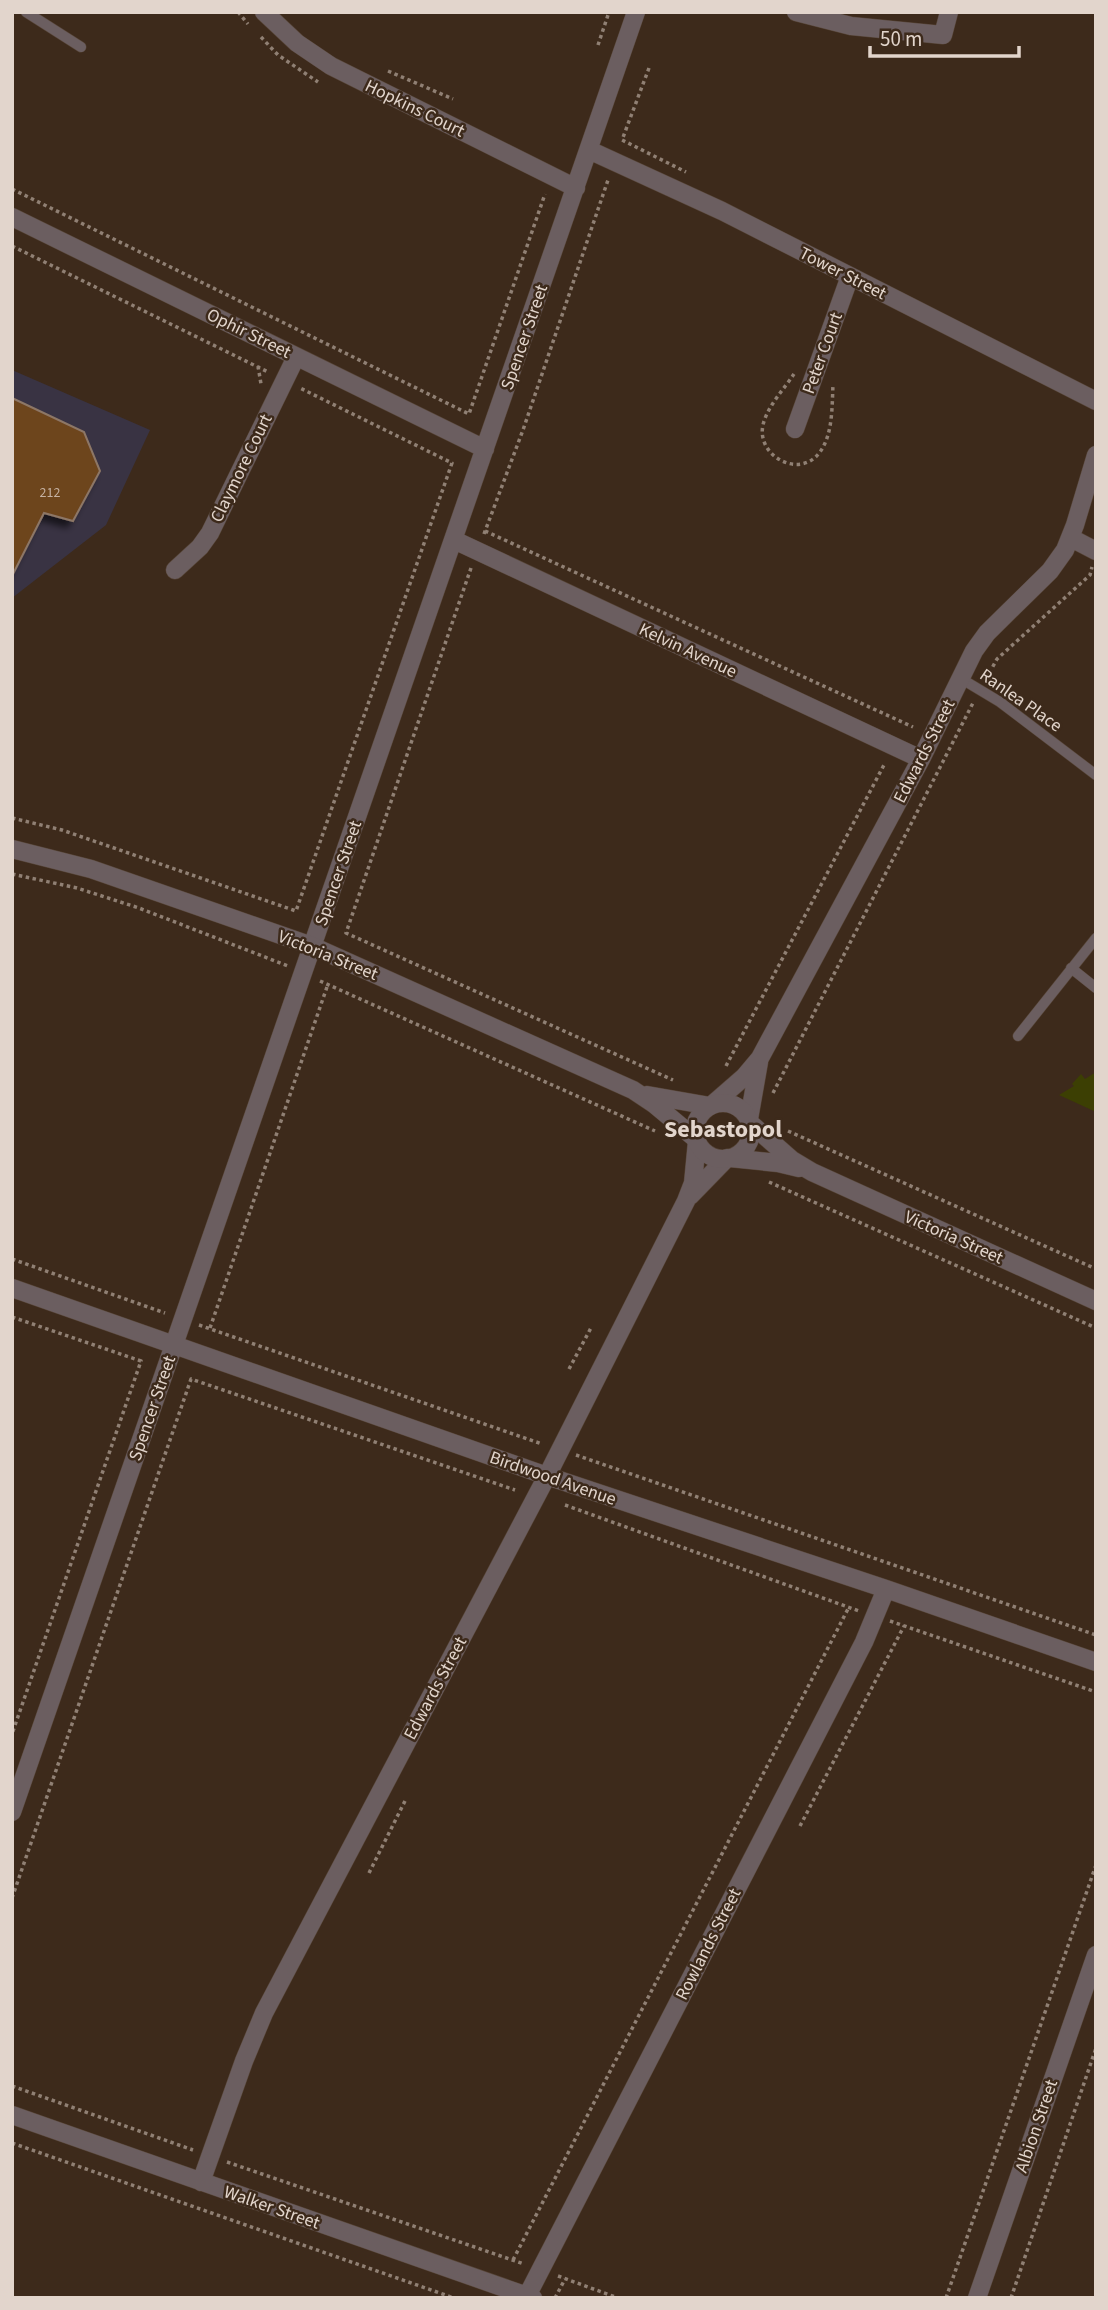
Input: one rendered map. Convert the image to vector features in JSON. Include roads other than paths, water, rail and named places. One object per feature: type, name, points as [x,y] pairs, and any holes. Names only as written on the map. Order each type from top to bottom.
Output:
[{"type":"street","name":"Hopkins Court","points":[[264,12],[297,43],[331,66],[576,188]]},
{"type":"street","name":"Spencer Street","points":[[12,1812],[636,12]]},
{"type":"street","points":[[796,12],[851,26],[943,35],[949,12]]},
{"type":"street","name":"Tower Street","points":[[589,150],[722,211],[1096,401]]},
{"type":"street","name":"Ophir Street","points":[[12,217],[485,449]]},
{"type":"street","name":"Peter Court","points":[[795,429],[850,276]]},
{"type":"street","name":"Claymore Court","points":[[175,570],[200,547],[210,533],[296,357]]},
{"type":"street","name":"Edwards Street","points":[[712,1105],[744,1077],[760,1058],[921,759],[979,642],[1050,572],[1071,538],[1096,455]]},
{"type":"street","points":[[1071,538],[1094,557]]},
{"type":"street","name":"Kelvin Avenue","points":[[454,540],[921,759]]},
{"type":"street","name":"Victoria Street","points":[[12,849],[91,869],[312,946],[633,1090],[659,1098],[712,1105]]},
{"type":"street","name":"Edwards Street","points":[[749,1121],[760,1058]]},
{"type":"street","name":"Victoria Street","points":[[633,1090],[696,1140]]},
{"type":"street","points":[[712,1105],[734,1105],[744,1112],[749,1121],[751,1132],[747,1145],[742,1151],[728,1158],[711,1156],[704,1152],[696,1140],[698,1118],[712,1105]]},
{"type":"street","name":"Victoria Street","points":[[749,1121],[793,1160],[812,1172],[1096,1301]]},
{"type":"street","name":"Edwards Street","points":[[201,2182],[264,2013],[547,1476],[686,1201],[694,1174],[696,1140]]},
{"type":"street","name":"Edwards Street","points":[[686,1201],[728,1158]]},
{"type":"street","name":"Victoria Street","points":[[728,1158],[778,1163],[812,1172]]},
{"type":"street","name":"Birdwood Avenue","points":[[12,1288],[547,1476],[1096,1662]]},
{"type":"street","name":"Rowlands Street","points":[[529,2297],[540,2270],[875,1616],[886,1589]]},
{"type":"street","name":"Albion Street","points":[[976,2298],[1096,1955]]},
{"type":"street","name":"Walker Street","points":[[12,2115],[529,2297]]},
{"type":"lane","points":[[26,12],[81,47]]},
{"type":"lane","name":"Ranlea Place","points":[[960,678],[981,688],[1096,775]]},
{"type":"lane","points":[[1018,1036],[1096,937]]},
{"type":"lane","points":[[1071,968],[1096,988]]},
{"type":"district","name":"Sebastopol","points":[[723,1129]]}]
